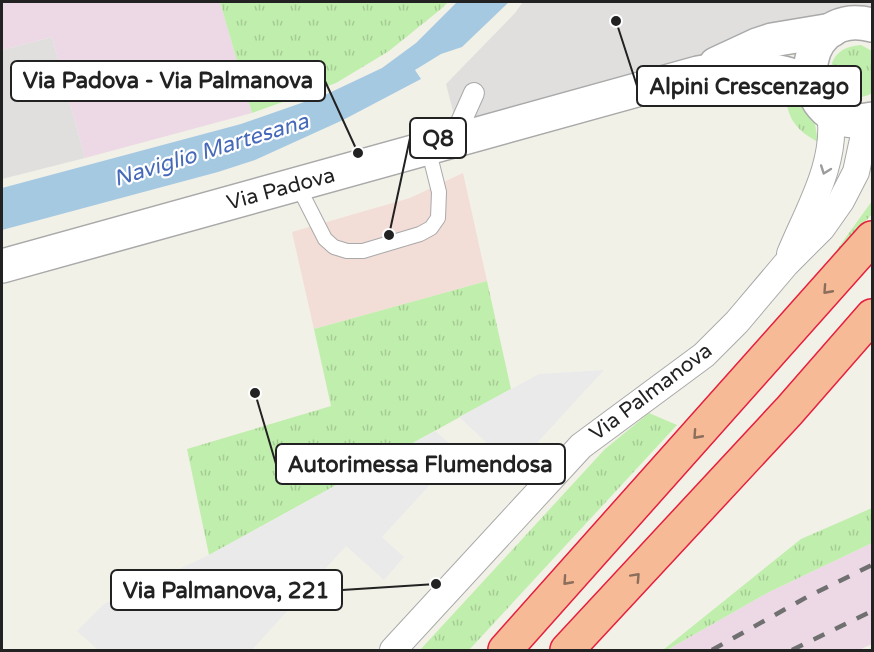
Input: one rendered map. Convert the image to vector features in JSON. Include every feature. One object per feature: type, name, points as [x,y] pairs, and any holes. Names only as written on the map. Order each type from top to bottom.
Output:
[{"type":"highway","points":[[505,651],[873,238]]},
{"type":"highway","points":[[567,651],[789,411],[873,316]]},
{"type":"highway","points":[[789,411],[873,347]]},
{"type":"street","name":"Via Padova","points":[[698,73],[772,40],[832,30],[856,23],[873,25]]},
{"type":"street","points":[[831,112],[818,100],[810,81],[810,64],[813,52],[832,30]]},
{"type":"street","name":"Via Padova","points":[[2,266],[698,73],[727,68],[757,68],[810,81]]},
{"type":"street","points":[[440,145],[474,93]]},
{"type":"street","name":"Via Palmanova","points":[[393,651],[581,446],[704,355],[737,322],[786,264],[822,228],[841,201],[856,171],[870,120],[847,120],[831,112],[832,136],[828,160],[786,264]]},
{"type":"lane","points":[[297,184],[325,239],[334,247],[347,251],[363,250],[420,234],[431,228],[438,218],[440,145]]},
{"type":"shaded area","points":[[2,2],[220,2],[252,113],[85,158],[52,37],[2,50]]},
{"type":"shaded area","points":[[523,2],[872,2],[872,17],[458,131],[446,84]]},
{"type":"shaded area","points":[[52,37],[85,158],[2,179],[2,50]]},
{"type":"shaded area","points":[[463,173],[487,281],[314,329],[292,232],[410,198]]},
{"type":"shaded area","points":[[604,370],[514,468],[459,417],[539,374]]},
{"type":"shaded area","points":[[435,431],[460,452],[382,537],[404,557],[384,580],[346,546],[252,650],[98,650],[77,631],[104,604],[209,555]]},
{"type":"shaded area","points":[[872,543],[872,644],[859,650],[667,650],[769,592]]},
{"type":"green space","points":[[220,2],[448,2],[389,51],[336,83],[252,113]]},
{"type":"green space","points":[[861,45],[872,51],[872,93],[858,98],[846,96],[837,89],[832,79],[831,68],[835,57],[845,49]]},
{"type":"green space","points":[[784,88],[799,93],[814,118],[818,142],[797,127],[793,121],[789,114]]},
{"type":"green space","points":[[872,201],[872,214],[823,269]]},
{"type":"green space","points":[[487,281],[511,389],[209,555],[187,449],[331,406],[314,329]]},
{"type":"green space","points":[[649,413],[677,425],[469,650],[420,650],[605,449]]},
{"type":"green space","points":[[872,508],[872,543],[769,592],[667,650],[663,650],[801,539]]},
{"type":"water","name":"Naviglio Martesana","points":[[457,2],[509,2],[462,47],[441,54],[415,70],[421,79],[343,120],[255,160],[218,172],[2,230],[2,188],[241,124],[327,94],[382,68],[416,43]]},
{"type":"railway","points":[[712,650],[807,597],[872,565]]},
{"type":"railway","points":[[792,650],[872,611]]},
{"type":"place","name":"Alpini Crescenzago","points":[[616,21]]},
{"type":"place","name":"Via Padova - Via Palmanova","points":[[358,153]]},
{"type":"place","name":"Q8","points":[[389,235]]},
{"type":"place","name":"Autorimessa Flumendosa","points":[[255,393]]},
{"type":"place","name":"Via Palmanova, 221","points":[[436,584]]}]
